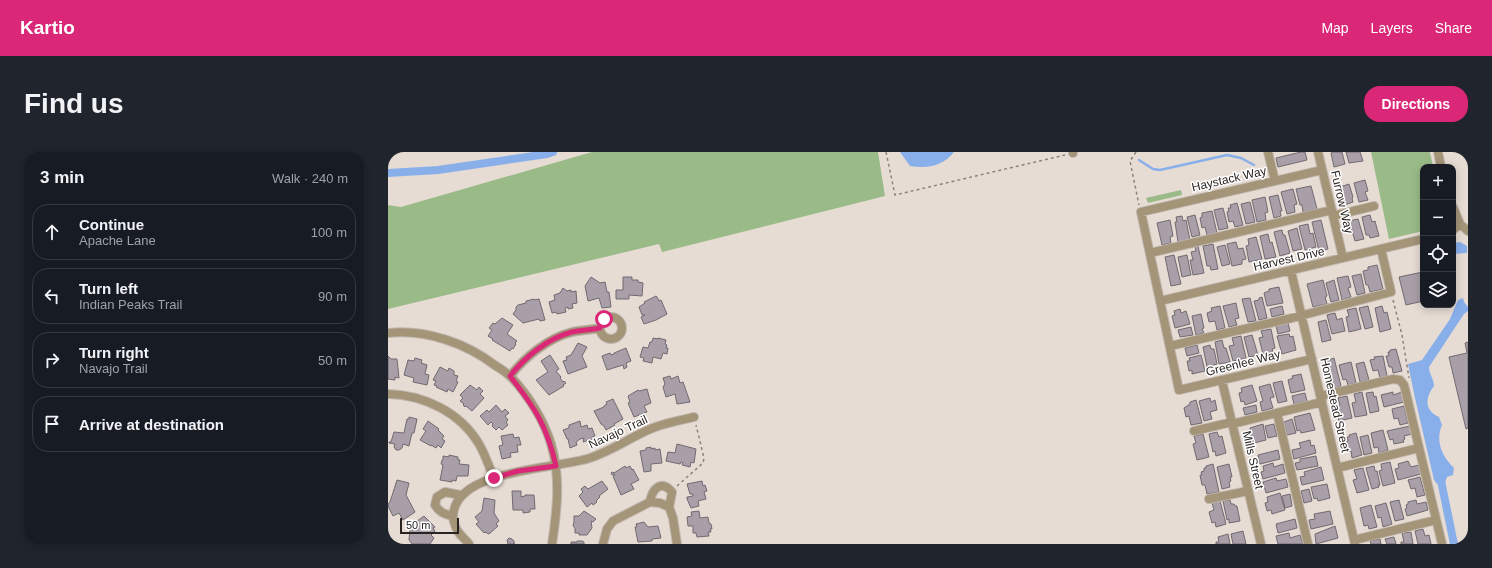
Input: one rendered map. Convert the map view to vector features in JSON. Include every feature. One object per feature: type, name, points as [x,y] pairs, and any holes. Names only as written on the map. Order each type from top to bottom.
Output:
[{"type":"street","points":[[1268,152],[1275,180]]},
{"type":"street","name":"Furrow Way","points":[[1318,152],[1343,258]]},
{"type":"street","points":[[1438,152],[1440,164]]},
{"type":"street","name":"Haystack Way","points":[[1140,209],[1322,170]]},
{"type":"street","points":[[1150,253],[1332,213],[1374,206]]},
{"type":"street","points":[[1140,209],[1170,346],[1391,292],[1381,249]]},
{"type":"street","points":[[1456,214],[1460,224],[1468,231]]},
{"type":"street","points":[[1456,227],[1460,224]]},
{"type":"street","name":"Harvest Drive","points":[[1160,301],[1420,240]]},
{"type":"street","name":"Homestead Street","points":[[1291,271],[1355,542]]},
{"type":"street","points":[[510,376],[530,355],[544,344],[559,336],[573,332],[600,328]]},
{"type":"street","points":[[388,333],[426,334],[452,342],[488,360],[510,376],[530,402],[544,425],[551,445],[556,466],[558,490],[552,544]]},
{"type":"street","name":"Greenlee Way","points":[[1170,346],[1180,390],[1312,358]]},
{"type":"street","points":[[1194,431],[1277,413],[1393,379],[1400,380],[1404,385],[1442,544]]},
{"type":"street","name":"Mills Street","points":[[1222,381],[1261,544]]},
{"type":"street","points":[[388,394],[407,396],[427,401],[445,410],[461,422],[480,445],[494,478]]},
{"type":"street","points":[[1277,413],[1308,544]]},
{"type":"street","name":"Navajo Trail","points":[[452,516],[444,514],[438,510],[435,505],[437,497],[445,492],[460,495],[494,478],[518,471],[556,466],[589,459],[614,449],[647,430],[668,423],[694,418]]},
{"type":"street","points":[[1337,468],[1419,448]]},
{"type":"street","points":[[650,502],[651,494],[656,487],[662,486],[668,488],[672,492],[669,507],[673,518],[677,544]]},
{"type":"street","points":[[1209,499],[1248,491]]},
{"type":"street","points":[[460,495],[455,504],[452,516],[458,532],[469,544]]},
{"type":"street","points":[[604,544],[607,529],[613,521],[650,502],[660,503],[669,507]]},
{"type":"street","points":[[1355,542],[1436,520]]},
{"type":"path","points":[[886,152],[895,195],[1073,152]]},
{"type":"path","points":[[1136,152],[1130,161],[1140,209]]},
{"type":"path","points":[[672,492],[680,482],[703,464],[704,458],[694,418]]},
{"type":"green space","points":[[592,152],[878,152],[885,196],[662,252],[659,244],[388,309],[388,205],[401,207]]},
{"type":"green space","points":[[1371,152],[1430,152],[1432,164],[1420,164],[1420,232],[1389,239]]},
{"type":"green space","points":[[1181,190],[1182,195],[1148,203],[1146,198]]},
{"type":"water","points":[[900,152],[954,152],[945,161],[940,163],[928,167],[916,167],[910,166]]},
{"type":"water","points":[[1460,242],[1467,246],[1467,253],[1456,254],[1456,243]]},
{"type":"water","points":[[1463,298],[1468,307],[1468,311],[1464,314],[1429,367],[1434,386],[1429,395],[1428,407],[1439,417],[1442,425],[1439,437],[1441,448],[1446,458],[1454,468],[1453,475],[1447,477],[1445,483],[1442,485],[1437,484],[1434,480],[1408,364],[1422,360],[1450,319],[1455,308],[1456,308],[1458,300]]},
{"type":"building","points":[[1305,152],[1307,160],[1278,167],[1276,158]]},
{"type":"building","points":[[1342,152],[1345,164],[1334,167],[1331,153]]},
{"type":"building","points":[[1346,152],[1360,152],[1363,161],[1349,163]]},
{"type":"building","points":[[1365,180],[1368,191],[1365,192],[1368,200],[1359,202],[1354,183]]},
{"type":"building","points":[[1349,184],[1353,202],[1345,205],[1340,187]]},
{"type":"building","points":[[1311,186],[1317,209],[1303,212],[1296,189]]},
{"type":"building","points":[[1293,189],[1297,204],[1294,205],[1295,212],[1287,214],[1281,192]]},
{"type":"building","points":[[1278,195],[1282,211],[1280,211],[1281,216],[1274,218],[1269,197]]},
{"type":"building","points":[[1265,197],[1268,212],[1265,213],[1266,220],[1257,222],[1252,200]]},
{"type":"building","points":[[1250,202],[1255,222],[1246,224],[1241,204]]},
{"type":"building","points":[[1237,203],[1243,225],[1235,227],[1233,221],[1229,222],[1227,212],[1229,211],[1228,208],[1231,208],[1230,205]]},
{"type":"building","points":[[1223,208],[1228,228],[1219,230],[1214,210]]},
{"type":"building","points":[[1212,211],[1217,233],[1207,235],[1205,227],[1202,228],[1200,218],[1202,217],[1202,213]]},
{"type":"building","points":[[1195,215],[1200,235],[1192,237],[1187,217]]},
{"type":"building","points":[[1370,215],[1372,222],[1375,221],[1379,236],[1370,238],[1369,235],[1366,235],[1362,217]]},
{"type":"building","points":[[1182,216],[1183,221],[1186,220],[1190,240],[1178,242],[1175,222],[1177,222],[1176,217]]},
{"type":"building","points":[[1358,219],[1364,239],[1355,241],[1349,221]]},
{"type":"building","points":[[1170,220],[1173,236],[1170,237],[1171,243],[1162,245],[1157,223]]},
{"type":"building","points":[[1321,220],[1328,249],[1319,251],[1312,222]]},
{"type":"building","points":[[1308,224],[1310,234],[1313,233],[1316,247],[1305,250],[1299,226]]},
{"type":"building","points":[[1297,228],[1302,249],[1293,251],[1288,231]]},
{"type":"building","points":[[1282,230],[1290,253],[1280,256],[1274,232]]},
{"type":"building","points":[[1268,234],[1276,257],[1265,259],[1260,236]]},
{"type":"building","points":[[1256,237],[1262,259],[1249,262],[1246,246],[1249,245],[1248,239]]},
{"type":"building","points":[[1236,242],[1238,249],[1243,248],[1246,259],[1242,260],[1242,264],[1232,266],[1227,244]]},
{"type":"building","points":[[1213,244],[1218,269],[1211,270],[1210,266],[1207,266],[1203,246]]},
{"type":"building","points":[[1225,245],[1230,264],[1222,266],[1217,247]]},
{"type":"building","points":[[1198,246],[1204,273],[1193,275],[1190,260],[1193,260],[1191,252],[1196,251],[1195,247]]},
{"type":"building","points":[[1174,255],[1181,284],[1171,286],[1165,257]]},
{"type":"building","points":[[1187,255],[1191,275],[1182,277],[1178,257]]},
{"type":"building","points":[[1377,265],[1383,289],[1370,292],[1368,285],[1366,285],[1363,271],[1368,270],[1368,267]]},
{"type":"building","points":[[1420,273],[1420,302],[1406,305],[1399,277]]},
{"type":"building","points":[[1361,274],[1365,293],[1357,295],[1352,276]]},
{"type":"building","points":[[1348,276],[1351,287],[1348,288],[1351,297],[1342,300],[1337,278]]},
{"type":"building","points":[[591,277],[600,283],[605,282],[607,292],[609,292],[611,307],[602,308],[599,298],[588,301],[585,286]]},
{"type":"building","points":[[623,277],[632,277],[632,280],[638,280],[638,282],[643,283],[642,296],[629,295],[629,299],[616,299],[616,290],[623,290]]},
{"type":"building","points":[[1323,280],[1327,296],[1325,297],[1327,304],[1313,307],[1307,284]]},
{"type":"building","points":[[1334,280],[1339,300],[1331,302],[1326,283]]},
{"type":"building","points":[[1279,287],[1283,303],[1267,306],[1264,293],[1269,291],[1269,289]]},
{"type":"building","points":[[563,288],[567,291],[571,290],[571,292],[576,291],[577,303],[572,304],[573,308],[565,308],[566,312],[557,314],[556,312],[552,313],[549,302],[555,300],[554,295],[560,293]]},
{"type":"building","points":[[656,296],[659,301],[661,300],[667,314],[644,324],[641,317],[645,315],[642,315],[639,307],[645,303],[644,302]]},
{"type":"building","points":[[1262,297],[1267,318],[1259,320],[1254,301],[1259,300],[1259,298]]},
{"type":"building","points":[[1250,298],[1256,321],[1248,322],[1242,299]]},
{"type":"building","points":[[539,299],[545,320],[540,321],[539,319],[523,323],[513,314],[516,307],[526,303],[526,301]]},
{"type":"building","points":[[1236,303],[1239,318],[1235,319],[1237,325],[1229,327],[1223,306]]},
{"type":"building","points":[[1220,306],[1225,328],[1217,330],[1215,321],[1209,322],[1207,313],[1212,311],[1211,308]]},
{"type":"building","points":[[1282,306],[1284,314],[1272,317],[1270,309]]},
{"type":"building","points":[[1368,306],[1373,327],[1365,329],[1359,308]]},
{"type":"building","points":[[1382,306],[1384,313],[1387,312],[1391,329],[1380,332],[1375,308]]},
{"type":"building","points":[[1356,308],[1361,329],[1349,332],[1346,317],[1349,316],[1347,310]]},
{"type":"building","points":[[1180,309],[1181,313],[1186,311],[1190,324],[1175,328],[1172,316],[1175,315],[1174,311]]},
{"type":"building","points":[[1335,313],[1337,320],[1342,318],[1345,331],[1332,334],[1327,315]]},
{"type":"building","points":[[1201,314],[1204,328],[1202,329],[1204,333],[1196,335],[1192,316]]},
{"type":"building","points":[[502,318],[513,325],[507,334],[517,341],[513,349],[512,348],[510,351],[488,336],[492,330],[489,328],[493,323],[495,324]]},
{"type":"building","points":[[1326,320],[1331,340],[1322,342],[1318,322]]},
{"type":"building","points":[[1288,323],[1290,331],[1278,334],[1276,326]]},
{"type":"building","points":[[1191,327],[1193,335],[1180,337],[1178,330]]},
{"type":"building","points":[[1271,329],[1275,348],[1272,349],[1273,352],[1263,354],[1259,338],[1263,337],[1261,331]]},
{"type":"building","points":[[1289,334],[1290,337],[1293,336],[1296,350],[1282,354],[1277,336]]},
{"type":"building","points":[[1252,335],[1258,355],[1249,357],[1244,337]]},
{"type":"building","points":[[1241,336],[1246,358],[1233,361],[1229,346],[1234,345],[1232,338]]},
{"type":"building","points":[[653,338],[666,340],[666,348],[668,348],[667,354],[663,353],[661,359],[653,357],[652,363],[643,361],[644,358],[640,357],[643,347],[648,348]]},
{"type":"building","points":[[1222,340],[1230,362],[1219,364],[1215,342]]},
{"type":"building","points":[[1468,342],[1468,428],[1466,429],[1449,357],[1467,353],[1465,343]]},
{"type":"building","points":[[578,343],[587,347],[582,356],[587,367],[568,374],[563,361],[567,360],[566,357],[571,355]]},
{"type":"building","points":[[1197,345],[1199,353],[1187,356],[1185,348]]},
{"type":"building","points":[[1210,345],[1211,349],[1214,349],[1217,364],[1207,367],[1203,347]]},
{"type":"building","points":[[626,348],[631,361],[626,363],[627,367],[624,369],[623,365],[607,370],[602,356],[610,353],[611,355],[614,354]]},
{"type":"building","points":[[1396,349],[1402,371],[1393,373],[1392,367],[1389,367],[1386,356],[1389,356],[1388,352],[1390,352],[1390,350]]},
{"type":"building","points":[[550,355],[559,369],[556,371],[561,377],[560,378],[566,383],[563,385],[564,386],[549,395],[536,380],[548,372],[541,361]]},
{"type":"building","points":[[1201,355],[1205,371],[1192,374],[1192,370],[1189,371],[1187,361],[1190,361],[1189,358]]},
{"type":"building","points":[[388,356],[391,359],[397,359],[399,378],[395,377],[395,380],[388,379]]},
{"type":"building","points":[[1383,356],[1387,376],[1380,378],[1378,370],[1373,371],[1370,360],[1375,359],[1374,357]]},
{"type":"building","points":[[415,358],[422,360],[421,363],[427,365],[425,374],[429,375],[427,385],[413,382],[414,378],[404,375],[408,360],[414,361]]},
{"type":"building","points":[[1334,358],[1341,386],[1333,389],[1326,361]]},
{"type":"building","points":[[1351,362],[1356,383],[1348,385],[1346,379],[1343,380],[1339,365]]},
{"type":"building","points":[[1364,362],[1369,380],[1360,382],[1356,364]]},
{"type":"building","points":[[440,367],[448,371],[449,368],[454,371],[454,375],[458,376],[456,381],[458,382],[453,392],[448,389],[447,392],[434,385],[436,381],[433,380]]},
{"type":"building","points":[[1301,374],[1305,390],[1291,393],[1288,380],[1293,378],[1292,376]]},
{"type":"building","points":[[670,376],[671,379],[678,376],[680,383],[683,382],[690,402],[677,404],[675,394],[666,397],[663,387],[665,384],[663,378]]},
{"type":"building","points":[[1282,381],[1287,401],[1278,403],[1273,383]]},
{"type":"building","points":[[1270,384],[1274,397],[1270,398],[1273,408],[1262,411],[1260,402],[1263,401],[1259,387]]},
{"type":"building","points":[[470,385],[477,390],[479,387],[483,391],[480,394],[484,398],[472,411],[466,406],[465,407],[460,401],[463,398],[460,395]]},
{"type":"building","points":[[1252,385],[1257,401],[1245,405],[1244,401],[1241,402],[1239,393],[1242,392],[1241,388]]},
{"type":"building","points":[[647,389],[651,403],[644,406],[647,412],[634,417],[628,403],[630,402],[628,396],[638,390]]},
{"type":"building","points":[[1362,392],[1367,415],[1355,417],[1352,403],[1356,402],[1354,394]]},
{"type":"building","points":[[1373,392],[1374,397],[1376,396],[1379,411],[1370,413],[1366,393]]},
{"type":"building","points":[[1393,392],[1393,395],[1402,392],[1404,402],[1384,407],[1381,395]]},
{"type":"building","points":[[1305,393],[1307,401],[1294,404],[1292,396]]},
{"type":"building","points":[[1347,396],[1352,418],[1339,421],[1336,406],[1340,405],[1338,398]]},
{"type":"building","points":[[1210,398],[1211,402],[1215,400],[1217,410],[1210,412],[1212,419],[1204,421],[1199,401]]},
{"type":"building","points":[[613,399],[623,419],[606,430],[594,411],[604,407],[607,404],[606,402]]},
{"type":"building","points":[[1196,400],[1202,423],[1191,425],[1189,416],[1186,417],[1184,408],[1190,404],[1190,402]]},
{"type":"building","points":[[496,405],[502,412],[505,409],[509,413],[505,416],[508,420],[506,422],[508,425],[502,430],[499,427],[496,430],[492,426],[493,424],[491,422],[488,425],[480,416],[487,410],[489,412]]},
{"type":"building","points":[[1256,405],[1257,412],[1245,415],[1243,408]]},
{"type":"building","points":[[1404,406],[1408,423],[1400,425],[1398,418],[1394,419],[1392,409]]},
{"type":"building","points":[[1310,413],[1315,430],[1301,433],[1300,430],[1297,431],[1294,417]]},
{"type":"building","points":[[409,417],[417,419],[409,446],[403,444],[402,448],[396,450],[394,447],[395,444],[389,442],[391,442],[394,432],[404,433],[407,419],[409,419]]},
{"type":"building","points":[[1292,419],[1296,433],[1287,435],[1284,422]]},
{"type":"building","points":[[428,421],[439,429],[438,430],[444,436],[442,439],[445,441],[441,448],[438,445],[436,448],[420,440],[426,431],[423,429]]},
{"type":"building","points":[[580,421],[581,427],[587,425],[588,429],[592,428],[595,436],[592,437],[593,439],[583,442],[584,438],[580,439],[576,442],[577,445],[570,448],[568,439],[563,430],[569,428],[569,425]]},
{"type":"building","points":[[1263,424],[1266,440],[1250,444],[1248,434],[1251,433],[1250,428]]},
{"type":"building","points":[[1274,424],[1277,436],[1268,438],[1265,426]]},
{"type":"building","points":[[1410,426],[1412,434],[1404,436],[1404,442],[1394,444],[1393,439],[1390,440],[1387,431]]},
{"type":"building","points":[[1383,430],[1388,450],[1379,453],[1378,447],[1374,448],[1371,433]]},
{"type":"building","points":[[1217,432],[1219,437],[1222,436],[1226,453],[1216,456],[1215,451],[1213,452],[1209,434]]},
{"type":"building","points":[[1356,433],[1362,455],[1352,458],[1351,451],[1348,452],[1345,442],[1348,441],[1347,437],[1350,437],[1349,435]]},
{"type":"building","points":[[513,434],[514,438],[519,437],[521,445],[517,445],[518,452],[510,453],[511,457],[502,459],[499,446],[503,445],[501,436]]},
{"type":"building","points":[[1203,434],[1209,457],[1197,460],[1193,444],[1196,443],[1194,436]]},
{"type":"building","points":[[1368,435],[1372,453],[1364,455],[1360,437]]},
{"type":"building","points":[[1310,440],[1311,446],[1314,445],[1316,453],[1294,459],[1292,450],[1301,448],[1299,443]]},
{"type":"building","points":[[677,444],[696,449],[694,463],[691,462],[690,467],[682,465],[683,463],[681,462],[680,464],[666,461],[668,452],[675,453]]},
{"type":"building","points":[[651,447],[651,449],[655,448],[655,450],[660,449],[662,463],[651,464],[651,471],[644,472],[640,451]]},
{"type":"building","points":[[1278,450],[1280,459],[1260,464],[1258,455]]},
{"type":"building","points":[[449,455],[458,457],[458,460],[460,460],[459,464],[469,465],[468,476],[457,476],[456,481],[452,480],[452,482],[440,480],[443,456],[449,457]]},
{"type":"building","points":[[1316,456],[1318,466],[1297,470],[1295,463],[1300,462],[1300,459]]},
{"type":"building","points":[[1408,461],[1411,467],[1419,465],[1421,474],[1398,480],[1395,469],[1399,468],[1398,464]]},
{"type":"building","points":[[1390,462],[1395,483],[1383,486],[1379,471],[1382,470],[1381,464]]},
{"type":"building","points":[[1273,463],[1274,467],[1283,464],[1285,473],[1263,479],[1261,472],[1264,471],[1263,466]]},
{"type":"building","points":[[1213,464],[1219,492],[1207,494],[1205,485],[1202,485],[1200,475],[1202,475],[1201,472],[1204,471],[1206,466]]},
{"type":"building","points":[[1229,464],[1232,477],[1230,477],[1231,481],[1229,482],[1230,487],[1222,489],[1217,467]]},
{"type":"building","points":[[625,466],[626,468],[630,466],[632,470],[633,469],[639,480],[631,484],[634,489],[621,495],[613,476],[615,475],[612,475],[611,473],[614,473]]},
{"type":"building","points":[[1374,466],[1375,471],[1377,471],[1380,485],[1378,485],[1379,487],[1372,489],[1366,468]]},
{"type":"building","points":[[1321,467],[1324,480],[1302,485],[1300,477],[1305,476],[1304,472]]},
{"type":"building","points":[[1363,468],[1369,490],[1357,493],[1353,480],[1357,479],[1354,470]]},
{"type":"building","points":[[1420,477],[1425,495],[1417,497],[1415,488],[1411,489],[1408,480]]},
{"type":"building","points":[[1276,478],[1277,481],[1286,479],[1288,487],[1266,493],[1263,482]]},
{"type":"building","points":[[397,480],[409,483],[406,495],[415,512],[403,520],[399,513],[393,516],[388,506]]},
{"type":"building","points":[[602,481],[608,489],[599,496],[600,497],[596,501],[597,502],[593,505],[592,503],[587,507],[579,496],[583,492],[581,489],[585,486],[588,489]]},
{"type":"building","points":[[702,481],[703,486],[705,485],[707,491],[704,492],[706,499],[698,501],[699,506],[691,508],[687,497],[693,496],[693,494],[690,494],[687,484]]},
{"type":"building","points":[[1327,484],[1330,498],[1318,501],[1317,498],[1314,499],[1311,487]]},
{"type":"building","points":[[1309,489],[1312,501],[1304,503],[1301,491]]},
{"type":"building","points":[[512,491],[521,491],[521,497],[525,495],[534,495],[535,509],[530,509],[530,512],[523,513],[523,510],[513,510]]},
{"type":"building","points":[[1280,493],[1285,510],[1272,514],[1271,510],[1267,511],[1265,503],[1268,502],[1267,497]]},
{"type":"building","points":[[1290,494],[1292,506],[1285,508],[1282,496]]},
{"type":"building","points":[[484,498],[495,500],[494,513],[499,521],[496,524],[498,526],[489,534],[484,533],[476,524],[479,522],[475,517],[482,511]]},
{"type":"building","points":[[1230,500],[1231,504],[1237,506],[1240,521],[1229,523],[1229,519],[1227,520],[1223,501]]},
{"type":"building","points":[[1399,500],[1404,519],[1395,521],[1390,502]]},
{"type":"building","points":[[1416,500],[1417,504],[1426,502],[1428,510],[1407,516],[1405,509],[1407,508],[1406,505],[1408,502]]},
{"type":"building","points":[[1220,501],[1226,524],[1216,527],[1215,522],[1212,523],[1209,512],[1214,510],[1212,503]]},
{"type":"building","points":[[1386,503],[1392,524],[1383,527],[1381,517],[1378,518],[1375,506]]},
{"type":"building","points":[[1371,505],[1377,527],[1369,529],[1368,525],[1364,526],[1360,508]]},
{"type":"building","points":[[584,511],[596,519],[593,522],[591,521],[592,528],[587,535],[579,535],[579,533],[575,533],[575,528],[573,526],[574,516],[579,516]]},
{"type":"building","points":[[699,511],[700,518],[708,517],[709,523],[711,524],[712,529],[710,529],[711,532],[708,532],[709,536],[697,537],[696,533],[693,533],[693,526],[688,526],[687,517],[692,516],[691,512]]},
{"type":"building","points":[[1330,511],[1333,524],[1311,529],[1309,520],[1315,519],[1314,514]]},
{"type":"building","points":[[424,516],[435,527],[433,528],[435,531],[431,535],[434,538],[430,544],[412,544],[409,540],[410,529],[413,530],[413,524]]},
{"type":"building","points":[[1295,519],[1297,528],[1278,533],[1276,524]]},
{"type":"building","points":[[644,522],[648,527],[658,526],[661,538],[652,539],[652,541],[638,542],[635,527],[637,527],[636,524]]},
{"type":"building","points":[[1335,526],[1338,538],[1316,544],[1315,534]]},
{"type":"building","points":[[1423,529],[1425,536],[1429,535],[1431,544],[1418,544],[1415,531]]},
{"type":"building","points":[[1243,531],[1246,544],[1233,544],[1231,534]]},
{"type":"building","points":[[1411,532],[1413,544],[1401,544],[1401,542],[1404,542],[1402,533]]},
{"type":"building","points":[[1289,533],[1290,538],[1300,535],[1303,544],[1278,544],[1276,536]]},
{"type":"building","points":[[1228,534],[1230,544],[1216,544],[1216,542],[1219,542],[1218,537]]},
{"type":"building","points":[[1394,537],[1396,544],[1387,544],[1385,539]]},
{"type":"building","points":[[509,538],[514,541],[514,544],[508,544],[507,540]]},
{"type":"building","points":[[1380,539],[1381,544],[1371,544],[1370,541]]},
{"type":"building","points":[[582,541],[584,544],[571,544],[571,542]]},
{"type":"waterway","points":[[388,173],[438,170],[553,152]]},
{"type":"waterway","points":[[1139,160],[1153,169],[1160,170],[1227,155],[1241,158],[1254,165]]},
{"type":"waterway","points":[[1440,476],[1454,544]]},
{"type":"route","points":[[494,478],[518,471],[556,466],[544,425],[530,402],[510,376],[530,355],[544,344],[559,336],[573,332],[600,328],[600,325],[604,319]]}]
